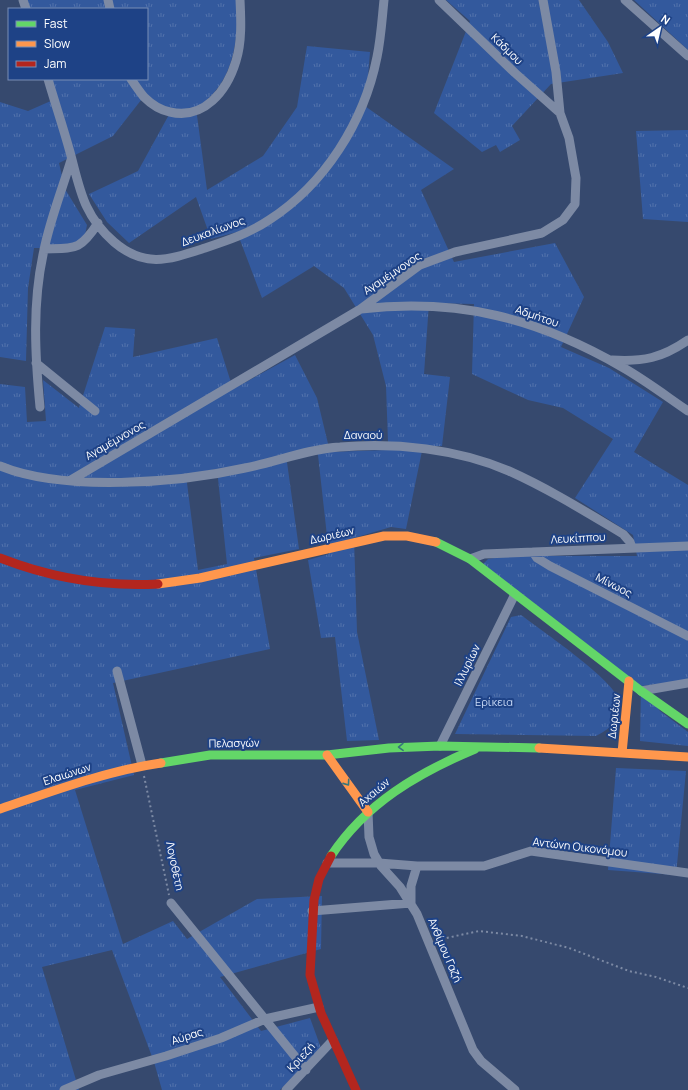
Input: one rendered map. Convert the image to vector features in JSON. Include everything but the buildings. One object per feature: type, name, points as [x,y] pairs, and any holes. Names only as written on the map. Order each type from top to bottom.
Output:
[{"type":"main road","name":"Δωριέων","points":[[0,558],[36,570],[73,579],[100,584],[135,586],[200,579],[374,538],[396,535],[416,536],[433,540],[452,548],[470,559],[641,691],[688,724]]},
{"type":"main road","name":"Δωριέων","points":[[622,753],[629,681]]},
{"type":"main road","name":"Πελασγών","points":[[142,765],[210,755],[327,754],[389,748],[440,746],[480,747]]},
{"type":"main road","name":"Αχαιών","points":[[356,1090],[318,1007],[312,988],[310,972],[312,911],[316,889],[327,863],[344,838],[380,800],[411,779],[435,766],[480,747],[622,753],[688,758]]},
{"type":"main road","points":[[327,754],[368,812]]},
{"type":"main road","name":"Ελαιώνων","points":[[0,809],[71,785],[142,765]]},
{"type":"street","points":[[132,80],[144,97],[165,111],[191,113],[211,102],[222,90],[236,63],[240,41],[240,0]]},
{"type":"street","name":"Δευκαλίωνος","points":[[48,80],[72,159],[82,199],[98,223],[114,242],[130,253],[150,260],[164,260],[237,237],[268,220],[304,191],[324,170],[340,149],[363,104],[373,72],[379,43],[384,0]]},
{"type":"street","name":"Κάδμου","points":[[439,0],[515,73],[560,113]]},
{"type":"street","name":"Αγαμέμνονος","points":[[71,480],[359,310],[426,262],[455,252],[542,233],[563,220],[575,204],[577,188],[569,138],[560,113],[556,72],[543,0]]},
{"type":"street","points":[[625,0],[688,56]]},
{"type":"street","points":[[40,407],[36,363],[36,310],[44,249],[72,159]]},
{"type":"street","points":[[44,249],[74,248],[82,244],[89,237],[98,223]]},
{"type":"street","name":"Αδμήτου","points":[[359,310],[408,305],[482,311],[543,330],[610,360],[631,372],[688,411]]},
{"type":"street","points":[[610,360],[647,360],[669,352],[688,340]]},
{"type":"street","points":[[36,363],[95,411]]},
{"type":"street","name":"Δαναού","points":[[0,466],[29,475],[71,480],[127,482],[188,478],[236,470],[324,448],[341,446],[400,447],[441,452],[490,464],[528,480],[623,534],[630,542],[632,548]]},
{"type":"street","name":"Λευκίππου","points":[[470,559],[484,554],[688,546]]},
{"type":"street","name":"Μίνωος","points":[[533,552],[537,558],[550,566],[688,636]]},
{"type":"street","name":"Ιλλυρίων","points":[[440,746],[515,594]]},
{"type":"street","points":[[117,671],[142,765]]},
{"type":"street","points":[[641,691],[688,683]]},
{"type":"street","name":"Ανθίμου Γαζή","points":[[368,812],[371,844],[379,863],[411,903],[430,942],[476,1055],[515,1090]]},
{"type":"street","name":"Αντώνη Οικονόμου","points":[[327,863],[379,863],[417,866],[484,866],[530,851],[688,873]]},
{"type":"street","points":[[312,911],[411,903],[411,886],[417,866]]},
{"type":"street","name":"Λογοθέτη","points":[[171,903],[306,1070]]},
{"type":"street","name":"Αύρας","points":[[64,1090],[110,1071],[166,1056],[221,1038],[265,1019],[318,1007]]},
{"type":"street","name":"Κριεζή","points":[[286,1090],[333,1040]]},
{"type":"path","name":"Λογοθέτη","points":[[142,765],[171,903]]},
{"type":"path","points":[[430,942],[471,932],[488,931],[511,934],[569,948],[629,971],[656,977],[688,988]]},
{"type":"green space","points":[[27,0],[239,0],[235,46],[226,74],[219,86],[209,98],[196,108],[207,190],[263,156],[297,107],[307,46],[370,52],[368,77],[362,104],[454,169],[421,190],[454,262],[555,243],[584,297],[561,347],[609,368],[663,402],[634,452],[688,485],[688,680],[642,686],[660,711],[688,732],[688,746],[640,741],[641,686],[483,564],[488,559],[509,556],[637,556],[633,535],[575,498],[613,439],[563,408],[528,400],[472,374],[474,304],[429,303],[424,374],[450,377],[442,446],[423,446],[406,529],[391,527],[354,538],[357,632],[379,740],[347,741],[335,637],[321,638],[308,560],[329,554],[317,446],[286,455],[299,549],[254,558],[270,649],[113,683],[134,775],[75,790],[123,944],[173,921],[187,939],[257,899],[322,896],[321,949],[220,977],[261,1031],[310,1018],[321,1048],[280,1090],[162,1090],[154,1062],[112,950],[42,967],[79,1090],[0,1090],[0,384],[25,387],[27,422],[46,421],[43,380],[79,408],[105,327],[135,329],[133,357],[217,338],[233,389],[295,355],[317,398],[330,452],[387,450],[388,442],[386,386],[373,335],[344,288],[314,266],[262,298],[237,232],[211,239],[196,197],[129,243],[107,222],[89,194],[138,171],[171,111],[145,95],[113,136],[59,163],[65,189],[87,225],[84,240],[60,248],[34,248],[28,288],[26,361],[0,357],[0,102],[28,111],[53,100],[48,80],[148,80],[148,8],[29,8]],"holes":[[[217,469],[227,564],[198,570],[186,475]]]},
{"type":"green space","points":[[446,0],[579,0],[608,42],[623,73],[551,84],[512,126],[520,140],[500,152],[496,145],[482,152],[434,113],[470,21]]},
{"type":"green space","points":[[634,0],[688,0],[688,50]]},
{"type":"green space","points":[[688,130],[688,222],[643,219],[636,131]]},
{"type":"green space","name":"Ερίκεια","points":[[521,615],[589,667],[612,689],[618,698],[620,711],[615,721],[607,730],[596,736],[455,734],[511,617]]},
{"type":"green space","points":[[616,768],[686,771],[676,875],[608,870]]},
{"type":"traffic: fast","points":[[436,542],[470,559],[641,691],[688,724]]},
{"type":"traffic: fast","points":[[161,763],[210,755],[327,755],[389,748],[440,746],[539,748]]},
{"type":"traffic: fast","points":[[331,856],[360,820],[377,805],[414,779],[433,768],[475,749]]},
{"type":"traffic: slow","points":[[158,584],[200,578],[384,536],[407,536],[436,542]]},
{"type":"traffic: slow","points":[[622,753],[629,681]]},
{"type":"traffic: slow","points":[[539,748],[688,757]]},
{"type":"traffic: slow","points":[[327,755],[368,812]]},
{"type":"traffic: slow","points":[[0,809],[100,776],[161,763]]},
{"type":"traffic: jam","points":[[0,558],[38,571],[78,580],[117,584],[158,584]]},
{"type":"traffic: jam","points":[[331,856],[319,879],[314,900],[310,975],[321,1013],[356,1090]]}]
